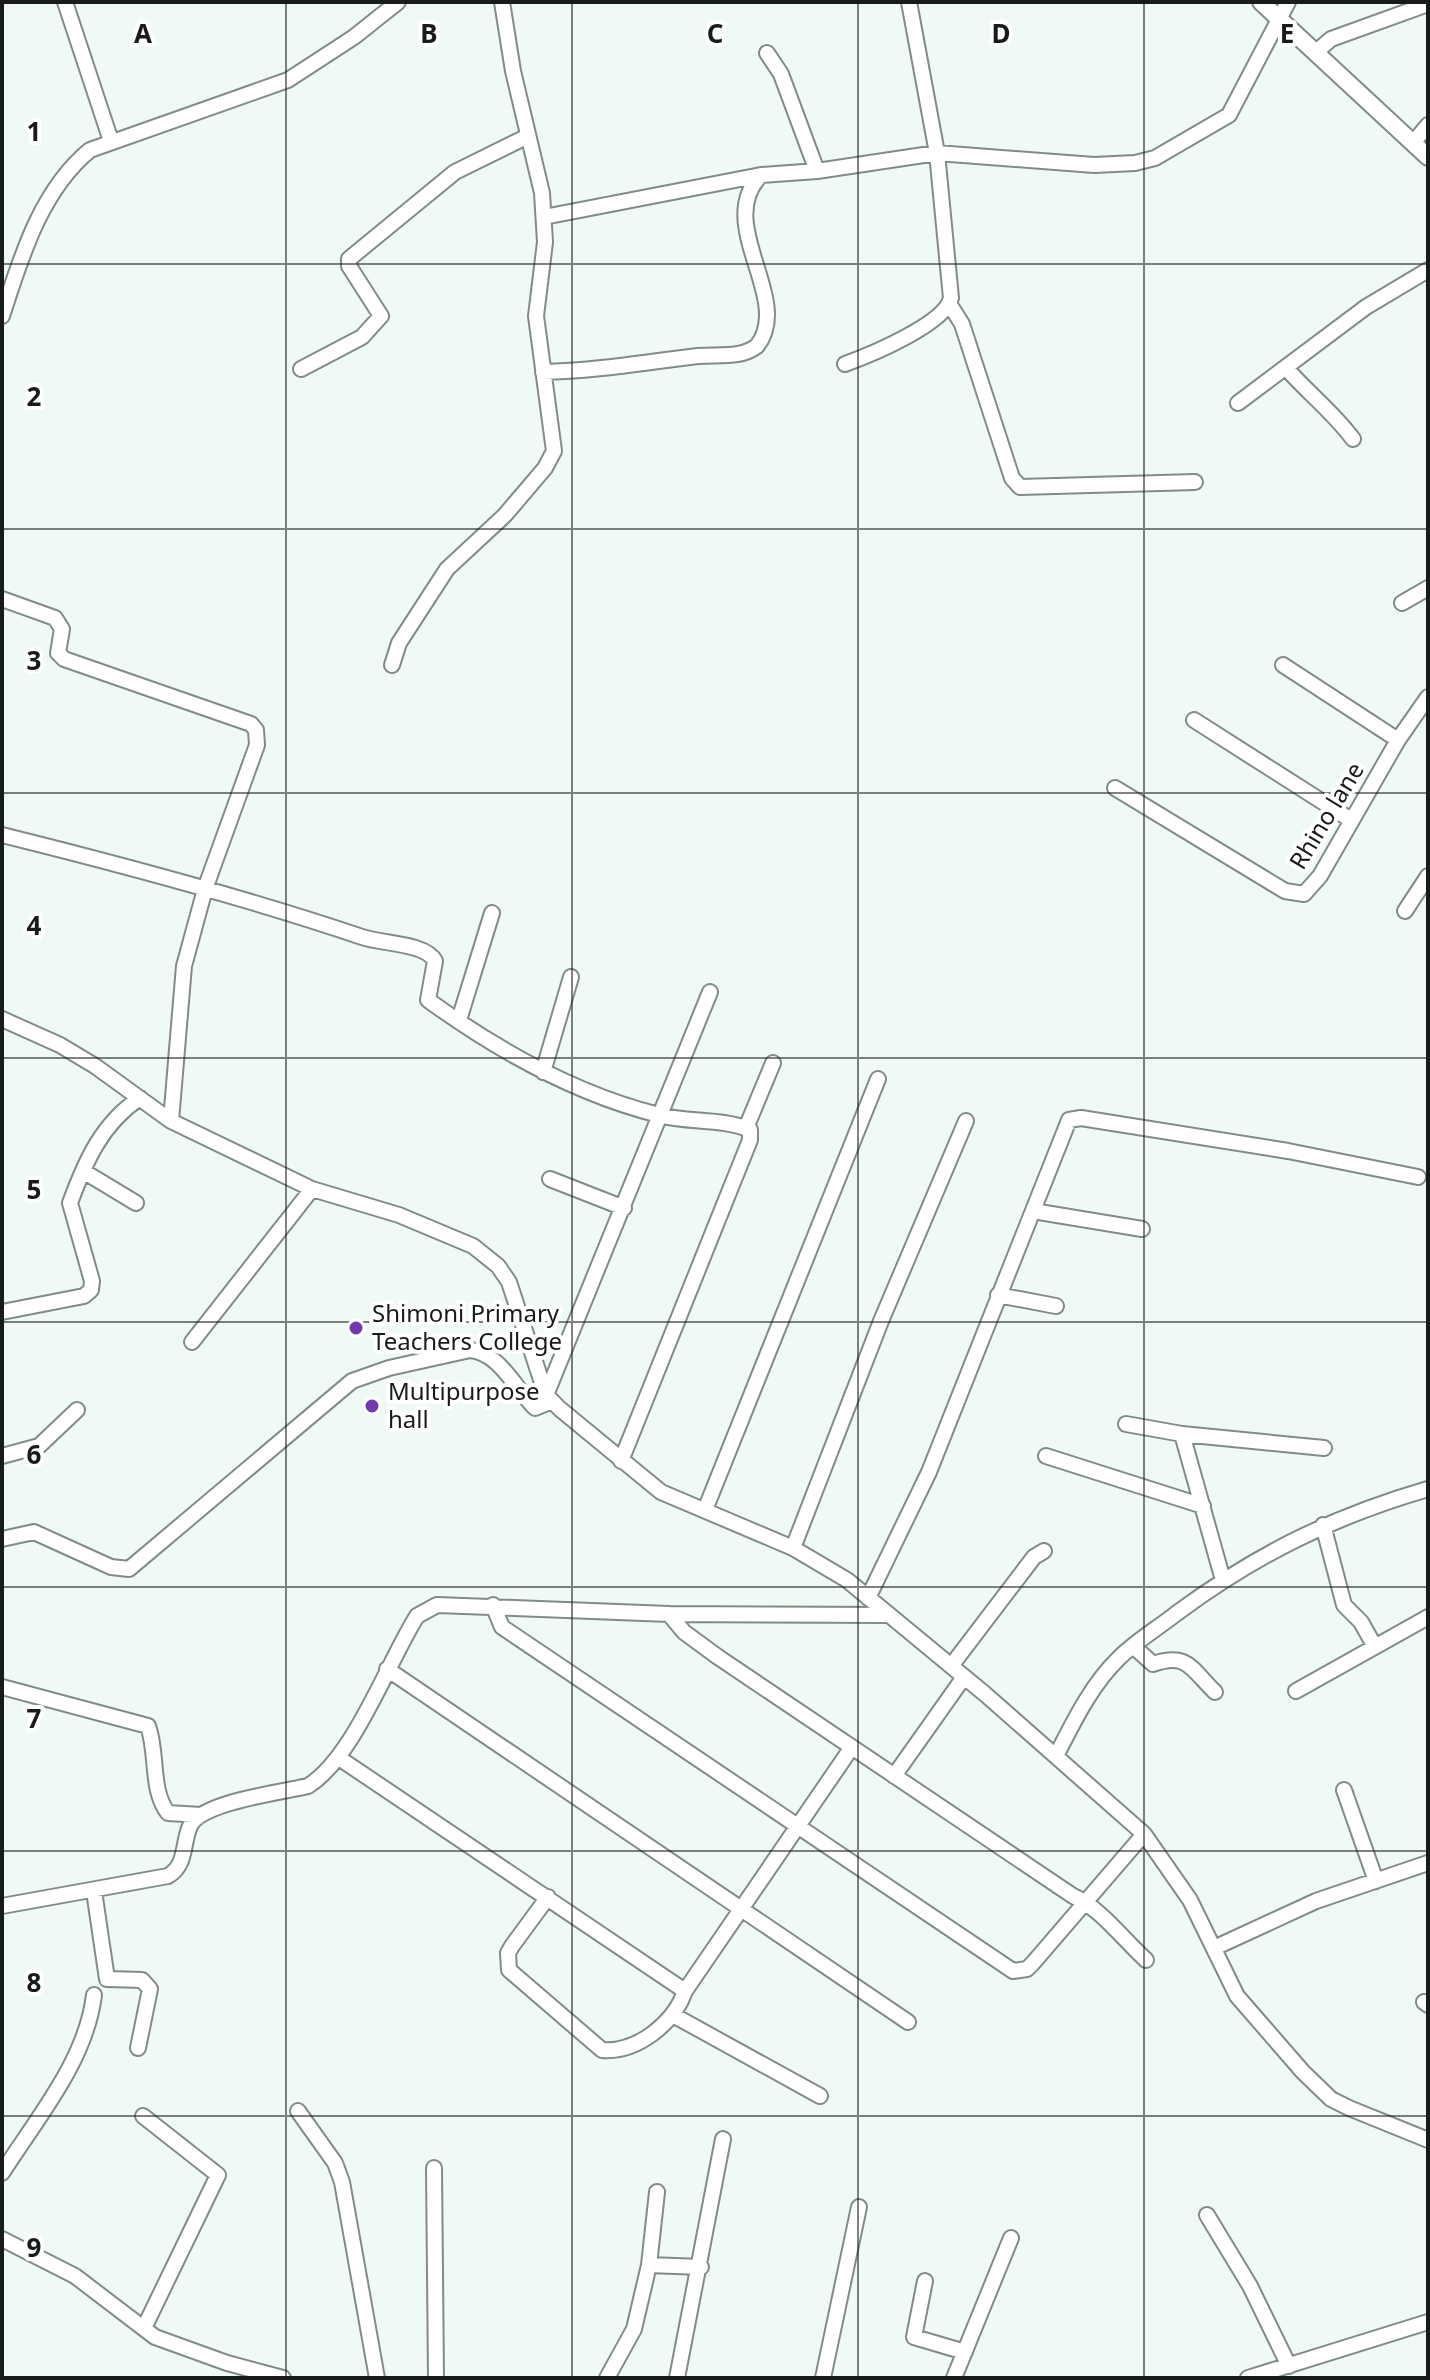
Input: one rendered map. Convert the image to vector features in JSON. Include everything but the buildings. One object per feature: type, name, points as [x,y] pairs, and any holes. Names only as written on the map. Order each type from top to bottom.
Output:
[{"type":"main road","points":[[1261,2],[1428,157]]},
{"type":"street","points":[[65,2],[111,141]]},
{"type":"street","points":[[2,316],[33,233],[55,188],[71,166],[90,150],[288,80],[354,37],[398,2]]},
{"type":"street","points":[[392,665],[399,643],[447,569],[505,515],[551,460],[554,439],[536,316],[544,217],[502,2]]},
{"type":"street","points":[[909,2],[937,153],[950,305],[962,324],[1012,478],[1020,487],[1195,482]]},
{"type":"street","points":[[544,217],[761,175],[817,171],[937,153],[1094,165],[1135,163],[1155,158],[1229,115],[1288,2]]},
{"type":"street","points":[[1316,52],[1331,39],[1428,4]]},
{"type":"street","points":[[767,53],[781,74],[817,171]]},
{"type":"street","points":[[1413,143],[1428,125]]},
{"type":"street","points":[[301,369],[349,345],[381,316],[349,266],[349,259],[455,172],[528,136]]},
{"type":"street","points":[[543,372],[591,371],[740,354],[757,346],[767,323],[745,214],[751,188],[761,175]]},
{"type":"street","points":[[1238,403],[1366,307],[1428,270]]},
{"type":"street","points":[[845,364],[875,354],[933,322],[950,305]]},
{"type":"street","points":[[1286,368],[1309,395],[1333,413],[1353,439]]},
{"type":"street","points":[[1402,603],[1428,588]]},
{"type":"street","points":[[2,599],[55,618],[62,629],[58,653],[64,659],[251,724],[256,730],[257,745],[205,889],[184,966],[171,1121]]},
{"type":"street","points":[[1283,665],[1398,740]]},
{"type":"street","name":"Rhino lane","points":[[1115,788],[1295,895],[1304,894],[1320,876],[1398,740],[1428,697]]},
{"type":"street","points":[[1194,720],[1351,820]]},
{"type":"street","points":[[2,835],[205,889],[371,940],[424,949],[435,961],[428,1000],[543,1072],[563,1083],[660,1116],[746,1128],[752,1134],[621,1461]]},
{"type":"street","points":[[1405,911],[1428,876]]},
{"type":"street","points":[[459,1020],[492,913]]},
{"type":"street","points":[[543,1072],[571,977]]},
{"type":"street","points":[[2,1539],[34,1532],[111,1567],[129,1569],[343,1388],[368,1374],[389,1368],[470,1350],[483,1352],[495,1359],[535,1408],[549,1398],[710,992]]},
{"type":"street","points":[[2,1019],[60,1045],[171,1121],[312,1189],[432,1227],[459,1238],[487,1256],[509,1282],[549,1398],[661,1492],[793,1548],[847,1580],[951,1666],[1144,1834],[1190,1900],[1237,1996],[1275,2044],[1331,2099],[1428,2140]]},
{"type":"street","points":[[746,1128],[773,1063]]},
{"type":"street","points":[[705,1510],[878,1079]]},
{"type":"street","points":[[2,1312],[84,1296],[91,1290],[92,1281],[70,1207],[83,1171],[112,1120],[140,1098]]},
{"type":"street","points":[[868,1598],[929,1472],[1065,1127],[1074,1118],[1288,1151],[1418,1177]]},
{"type":"street","points":[[793,1548],[881,1321],[966,1121]]},
{"type":"street","points":[[83,1171],[136,1203]]},
{"type":"street","points":[[550,1179],[624,1208]]},
{"type":"street","points":[[192,1342],[312,1189]]},
{"type":"street","points":[[1033,1211],[1142,1229]]},
{"type":"street","points":[[998,1295],[1056,1306]]},
{"type":"street","points":[[2,1456],[39,1446],[77,1410]]},
{"type":"street","points":[[1126,1424],[1182,1434],[1324,1448]]},
{"type":"street","points":[[1182,1434],[1223,1580]]},
{"type":"street","points":[[1046,1456],[1203,1506]]},
{"type":"street","points":[[1056,1756],[1096,1687],[1117,1660],[1223,1580],[1249,1562],[1323,1525],[1368,1507],[1428,1489]]},
{"type":"street","points":[[1323,1525],[1342,1602],[1374,1645]]},
{"type":"street","points":[[951,1666],[1034,1557],[1044,1551]]},
{"type":"street","points":[[2,1906],[94,1891],[173,1873],[182,1860],[190,1827],[201,1815],[222,1805],[308,1786],[339,1758],[417,1616],[427,1609],[449,1603],[669,1614],[888,1615]]},
{"type":"street","points":[[493,1605],[502,1627],[1013,1971],[1027,1969],[1144,1834]]},
{"type":"street","points":[[669,1614],[684,1632],[894,1776],[1073,1896],[1088,1901],[1110,1927],[1146,1960]]},
{"type":"street","points":[[1296,1691],[1428,1617]]},
{"type":"street","points":[[1133,1646],[1153,1664],[1169,1657],[1180,1659],[1215,1692]]},
{"type":"street","points":[[387,1669],[908,2022]]},
{"type":"street","points":[[894,1776],[964,1677]]},
{"type":"street","points":[[2,1687],[148,1726],[154,1742],[159,1802],[168,1813],[201,1815]]},
{"type":"street","points":[[548,1897],[508,1953],[509,1970],[602,2050],[616,2050],[643,2039],[673,2015],[685,1991],[852,1747]]},
{"type":"street","points":[[339,1758],[685,1991]]},
{"type":"street","points":[[1344,1790],[1376,1881]]},
{"type":"street","points":[[1214,1948],[1316,1901],[1428,1863]]},
{"type":"street","points":[[94,1891],[107,1979],[142,1980],[150,1989],[138,2048]]},
{"type":"street","points":[[2,2173],[71,2064],[89,2029],[94,1995]]},
{"type":"street","points":[[673,2015],[820,2096]]},
{"type":"street","points":[[298,2111],[335,2163],[342,2182],[377,2378]]},
{"type":"street","points":[[143,2116],[218,2175],[144,2328]]},
{"type":"street","points":[[677,2378],[701,2267],[723,2139]]},
{"type":"street","points":[[434,2168],[436,2378]]},
{"type":"street","points":[[607,2378],[634,2329],[649,2265],[657,2192]]},
{"type":"street","points":[[823,2378],[859,2207]]},
{"type":"street","points":[[1207,2215],[1250,2286],[1289,2366]]},
{"type":"street","points":[[954,2378],[1011,2238]]},
{"type":"street","points":[[2,2239],[75,2276],[170,2344],[277,2377]]},
{"type":"street","points":[[649,2265],[701,2267]]},
{"type":"street","points":[[925,2281],[914,2337],[965,2352]]},
{"type":"street","points":[[1248,2378],[1428,2322]]},
{"type":"place","name":"Shimoni Primary Teachers College","points":[[356,1328]]},
{"type":"place","name":"Multipurpose hall","points":[[372,1406]]}]
